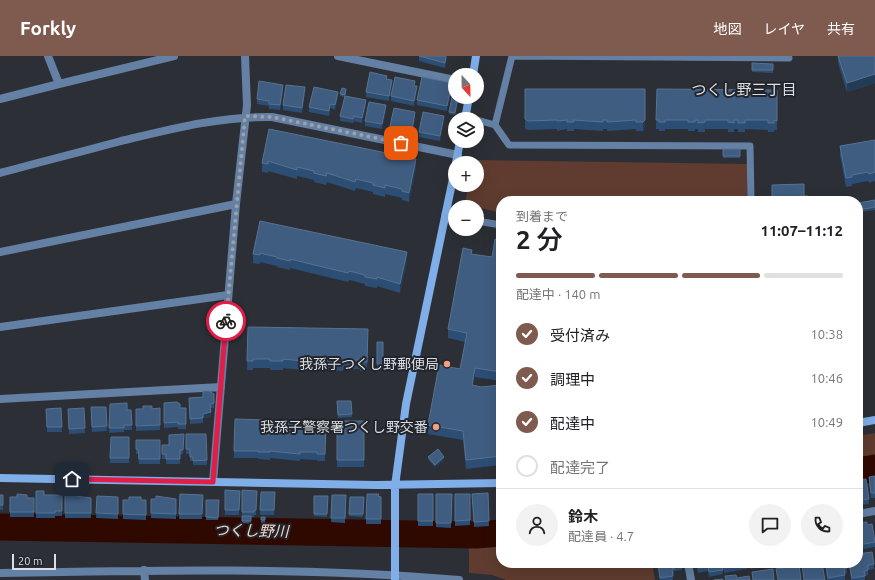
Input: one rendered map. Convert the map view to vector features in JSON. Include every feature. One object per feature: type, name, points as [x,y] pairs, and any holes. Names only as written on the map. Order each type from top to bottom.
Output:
[{"type":"street","points":[[48,56],[59,84]]},
{"type":"street","points":[[0,99],[174,56]]},
{"type":"street","points":[[213,482],[236,204],[247,105],[245,56]]},
{"type":"street","points":[[338,56],[448,79]]},
{"type":"street","points":[[474,68],[476,57]]},
{"type":"street","points":[[0,173],[174,128],[245,116],[272,117],[448,157]]},
{"type":"street","points":[[395,577],[395,486],[406,404],[450,192]]},
{"type":"street","points":[[0,252],[236,204]]},
{"type":"street","points":[[0,327],[228,296]]},
{"type":"street","points":[[0,399],[221,387]]},
{"type":"street","points":[[863,422],[875,420]]},
{"type":"street","points":[[0,478],[395,486],[496,483]]},
{"type":"street","points":[[863,513],[875,511]]},
{"type":"street","points":[[689,568],[691,580]]},
{"type":"street","points":[[144,570],[144,580]]},
{"type":"street","points":[[0,573],[144,570],[459,580]]},
{"type":"lane","points":[[496,125],[512,56],[789,58]]},
{"type":"lane","points":[[484,121],[496,125],[509,145],[750,146],[751,196]]},
{"type":"lane","points":[[484,222],[496,224]]},
{"type":"shaded area","points":[[484,160],[747,164],[747,196],[496,196],[496,212],[484,209],[484,200],[465,200],[467,192],[484,192]]},
{"type":"shaded area","points":[[875,433],[875,461],[863,463],[863,435]]},
{"type":"shaded area","points":[[496,538],[496,568],[653,568],[655,580],[506,580],[492,575],[469,573],[469,541]]},
{"type":"building","points":[[419,56],[446,56],[445,63]]},
{"type":"building","points":[[838,56],[875,56],[875,74],[847,83]]},
{"type":"building","points":[[752,63],[773,64],[773,70],[752,70]]},
{"type":"building","points":[[370,72],[387,76],[386,79],[392,80],[389,96],[366,92]]},
{"type":"building","points":[[395,77],[415,81],[414,86],[417,86],[414,101],[391,96]]},
{"type":"building","points":[[422,77],[448,82],[447,106],[417,100]]},
{"type":"building","points":[[259,81],[283,85],[280,105],[269,104],[269,101],[257,99]]},
{"type":"building","points":[[286,85],[305,87],[302,108],[283,105]]},
{"type":"building","points":[[314,87],[338,92],[335,105],[330,104],[329,111],[309,107]]},
{"type":"building","points":[[342,88],[346,89],[345,95],[340,94]]},
{"type":"building","points":[[525,89],[645,89],[645,120],[643,122],[636,122],[636,120],[607,122],[607,120],[603,120],[603,122],[573,120],[574,122],[567,122],[567,120],[528,121],[525,119]]},
{"type":"building","points":[[657,89],[777,90],[777,121],[774,120],[774,123],[768,123],[768,120],[745,120],[745,123],[738,123],[738,120],[734,120],[734,123],[728,122],[728,120],[705,120],[705,122],[698,123],[698,120],[695,120],[695,122],[688,122],[688,120],[665,120],[665,122],[659,122],[659,120],[656,120]]},
{"type":"building","points":[[345,96],[366,100],[362,118],[354,116],[353,119],[340,116]]},
{"type":"building","points":[[369,102],[386,105],[382,124],[365,121]]},
{"type":"building","points":[[451,104],[457,104],[455,112],[449,112]]},
{"type":"building","points":[[394,108],[415,112],[412,130],[390,126]]},
{"type":"building","points":[[423,112],[444,116],[440,136],[419,132]]},
{"type":"building","points":[[269,129],[416,159],[409,193],[402,191],[402,189],[385,185],[385,188],[373,185],[373,183],[356,179],[355,182],[327,173],[326,176],[314,173],[314,171],[297,167],[297,170],[268,161],[268,164],[262,163]]},
{"type":"building","points":[[875,140],[875,172],[869,174],[868,172],[852,175],[852,177],[846,178],[840,146]]},
{"type":"building","points":[[723,149],[740,149],[740,156],[723,156]]},
{"type":"building","points":[[804,184],[804,196],[772,196],[772,185]]},
{"type":"building","points":[[875,200],[875,207],[863,209],[863,202]]},
{"type":"building","points":[[260,221],[407,252],[400,284],[377,277],[377,279],[365,277],[365,275],[349,271],[348,273],[260,253],[260,255],[253,254]]},
{"type":"building","points":[[495,239],[496,371],[475,368],[472,385],[481,387],[496,386],[496,457],[466,460],[463,431],[428,425],[439,365],[460,369],[467,333],[448,329],[463,248],[472,250],[471,254],[492,257]]},
{"type":"building","points":[[248,327],[368,329],[367,362],[360,362],[360,360],[343,360],[343,362],[313,360],[313,362],[283,359],[283,361],[253,359],[253,361],[247,361]]},
{"type":"building","points":[[377,342],[383,342],[383,364],[377,364]]},
{"type":"building","points":[[203,391],[209,391],[214,394],[214,403],[210,404],[211,412],[203,414],[203,418],[190,419],[189,398],[203,397]]},
{"type":"building","points":[[337,401],[351,401],[352,414],[338,415]]},
{"type":"building","points":[[177,402],[180,404],[180,408],[186,408],[186,424],[178,424],[178,422],[164,423],[164,403]]},
{"type":"building","points":[[127,403],[127,410],[131,410],[132,425],[124,425],[124,428],[109,428],[110,404]]},
{"type":"building","points":[[143,406],[152,406],[152,409],[160,408],[160,425],[136,426],[136,409],[143,409]]},
{"type":"building","points":[[91,407],[106,407],[107,426],[92,427]]},
{"type":"building","points":[[61,408],[62,427],[47,427],[46,409]]},
{"type":"building","points":[[84,408],[85,428],[69,429],[68,409]]},
{"type":"building","points":[[235,419],[326,422],[325,454],[317,454],[317,452],[300,452],[300,454],[270,451],[234,451]]},
{"type":"building","points":[[337,421],[364,421],[364,460],[337,460]]},
{"type":"building","points":[[184,434],[183,450],[180,450],[180,459],[166,459],[166,454],[162,454],[162,445],[169,445],[169,435]]},
{"type":"building","points":[[186,434],[206,434],[207,460],[193,461],[193,457],[190,457],[190,449],[186,449]]},
{"type":"building","points":[[111,437],[129,437],[129,458],[110,458]]},
{"type":"building","points":[[136,440],[160,440],[160,459],[139,459],[138,449],[136,449]]},
{"type":"building","points":[[438,449],[444,457],[435,465],[428,457]]},
{"type":"building","points":[[875,476],[875,493],[871,493],[869,477]]},
{"type":"building","points":[[863,479],[866,479],[869,499],[863,500]]},
{"type":"building","points":[[65,489],[76,489],[76,496],[91,498],[91,513],[65,513]]},
{"type":"building","points":[[225,490],[240,491],[239,510],[225,510]]},
{"type":"building","points":[[242,490],[257,491],[256,510],[254,510],[254,512],[242,512]]},
{"type":"building","points":[[36,491],[44,491],[44,495],[62,495],[62,511],[55,511],[55,513],[36,513]]},
{"type":"building","points":[[261,492],[275,492],[274,510],[260,510]]},
{"type":"building","points":[[488,493],[489,521],[474,522],[472,494]]},
{"type":"building","points":[[17,494],[27,495],[27,498],[34,498],[34,512],[10,512],[10,497],[17,497]]},
{"type":"building","points":[[180,494],[203,495],[202,514],[179,514]]},
{"type":"building","points":[[367,494],[379,494],[378,496],[381,497],[381,519],[366,519]]},
{"type":"building","points":[[418,494],[433,494],[433,521],[418,521]]},
{"type":"building","points":[[436,494],[452,494],[451,523],[436,523]]},
{"type":"building","points":[[455,494],[470,494],[470,520],[455,521]]},
{"type":"building","points":[[0,495],[3,495],[3,505],[0,505]]},
{"type":"building","points":[[332,495],[346,495],[345,518],[331,518]]},
{"type":"building","points":[[97,496],[118,497],[118,514],[96,513]]},
{"type":"building","points":[[156,496],[176,499],[176,514],[151,513],[151,499],[156,499]]},
{"type":"building","points":[[314,496],[328,496],[327,514],[314,514]]},
{"type":"building","points":[[129,497],[141,497],[141,500],[146,500],[146,515],[123,514],[123,500],[129,500]]},
{"type":"building","points":[[350,497],[364,497],[363,514],[349,514]]},
{"type":"building","points":[[206,500],[219,500],[218,518],[206,517]]},
{"type":"building","points":[[242,516],[251,516],[251,521],[242,521]]},
{"type":"building","points":[[261,517],[265,517],[265,520],[261,520]]},
{"type":"building","points":[[863,522],[867,522],[867,525],[872,524],[875,542],[863,544]]},
{"type":"building","points":[[872,552],[874,564],[868,565],[868,570],[864,571],[865,576],[852,578],[850,568],[863,568],[863,553]]},
{"type":"building","points":[[659,568],[674,568],[672,569],[673,576],[660,578]]},
{"type":"building","points":[[708,568],[723,568],[723,570],[709,572]]},
{"type":"building","points":[[799,568],[801,580],[778,580],[776,569]]},
{"type":"building","points":[[802,568],[823,568],[825,580],[804,580]]},
{"type":"building","points":[[827,568],[844,568],[845,575],[828,578]]},
{"type":"building","points":[[773,569],[774,580],[753,580],[752,572]]},
{"type":"building","points":[[736,575],[737,578],[749,576],[750,580],[726,580],[725,576]]},
{"type":"waterway","name":"つくし野川","points":[[863,470],[875,468]]},
{"type":"waterway","name":"つくし野川","points":[[0,527],[476,535],[496,533]]},
{"type":"way so far","points":[[226,321],[245,116],[272,117],[401,143]]},
{"type":"place","name":"我孫子つくし野郵便局","points":[[447,364]]},
{"type":"place","name":"我孫子警察署つくし野交番","points":[[436,427]]},
{"type":"district","name":"つくし野三丁目","points":[[744,90]]},
{"type":"route","points":[[72,479],[213,482],[226,321]]}]
